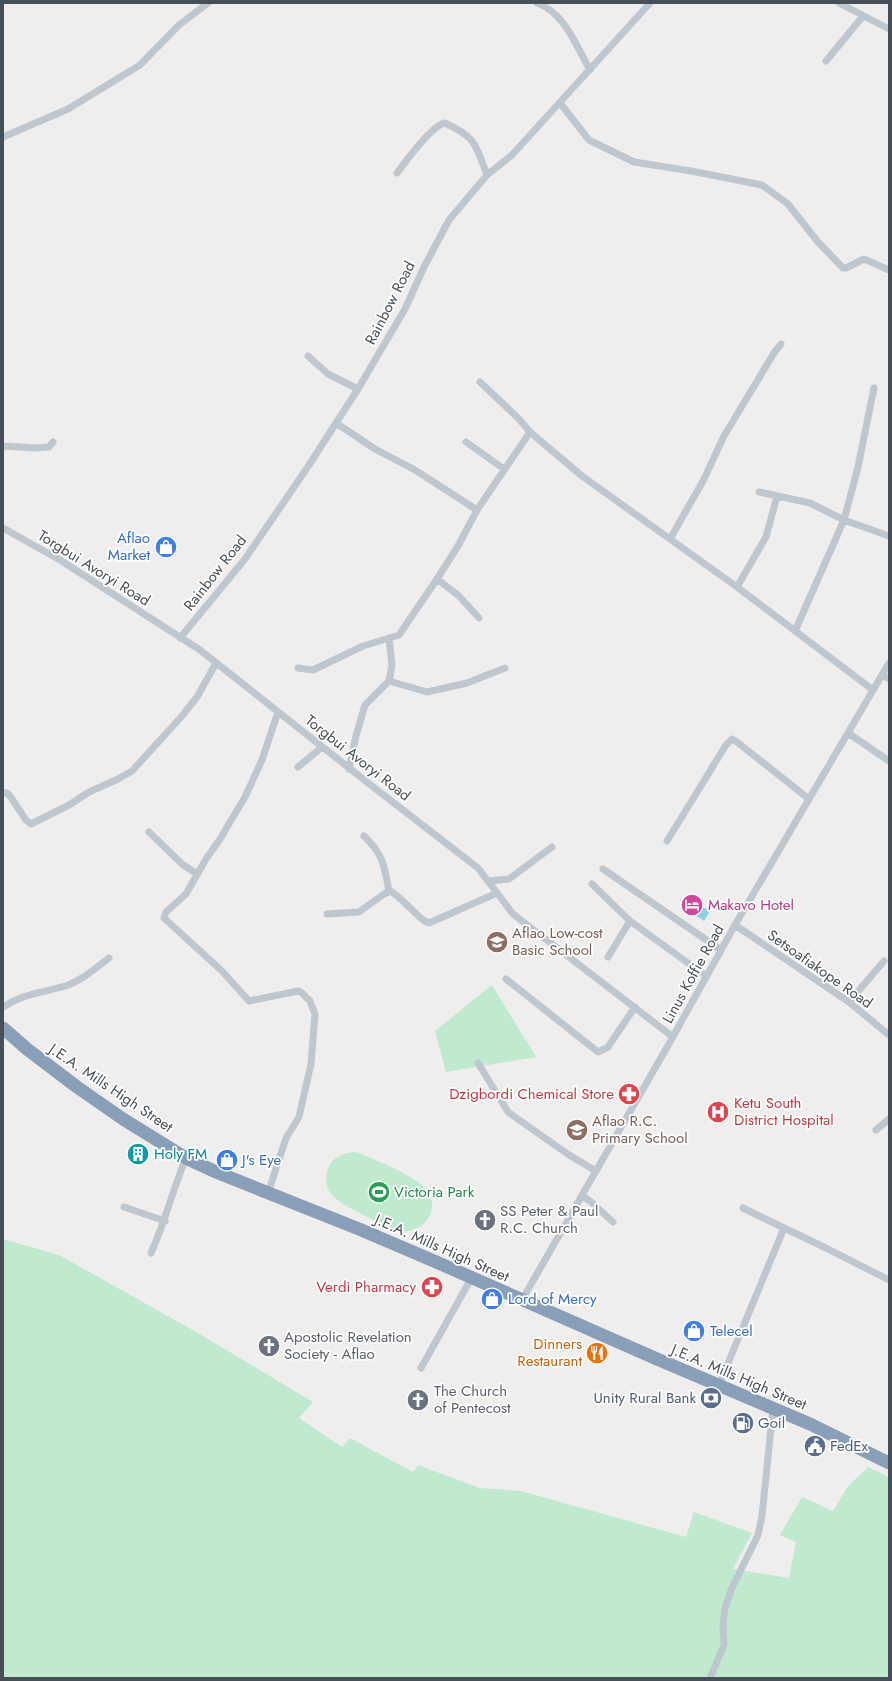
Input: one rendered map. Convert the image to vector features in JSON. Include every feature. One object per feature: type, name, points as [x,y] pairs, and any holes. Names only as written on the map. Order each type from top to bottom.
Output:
[{"type":"highway","name":"J.E.A. Mills High Street","points":[[3,1028],[27,1049],[77,1087],[123,1119],[186,1158],[472,1277],[810,1424],[889,1463]]},
{"type":"street","points":[[3,137],[68,109],[140,65],[179,25],[208,3]]},
{"type":"street","points":[[537,3],[546,6],[566,27],[590,70]]},
{"type":"street","name":"Rainbow Road","points":[[180,638],[245,559],[358,389],[405,309],[424,267],[449,220],[487,175],[512,155],[650,3]]},
{"type":"street","points":[[839,3],[889,28]]},
{"type":"street","points":[[826,61],[863,16]]},
{"type":"street","points":[[560,103],[589,140],[634,162],[691,171],[762,185],[788,204],[818,242],[843,268],[864,259],[889,270]]},
{"type":"street","points":[[397,173],[430,134],[440,125],[445,123],[468,135],[473,140],[487,175]]},
{"type":"street","points":[[670,539],[703,481],[724,436],[774,353],[781,344]]},
{"type":"street","points":[[308,356],[328,374],[358,389]]},
{"type":"street","points":[[480,382],[518,418],[530,432],[582,476],[737,587],[873,690]]},
{"type":"street","points":[[795,631],[844,520],[858,467],[874,388]]},
{"type":"street","points":[[336,423],[375,449],[415,470],[477,510]]},
{"type":"street","points":[[298,668],[313,670],[363,646],[399,635],[458,546],[477,510],[530,432]]},
{"type":"street","points":[[3,446],[48,448],[54,442]]},
{"type":"street","points":[[466,442],[504,470]]},
{"type":"street","points":[[759,492],[810,503],[844,520],[889,536]]},
{"type":"street","points":[[737,587],[766,537],[777,496]]},
{"type":"street","name":"Torgbui Avoryi Road","points":[[3,528],[60,560],[200,650],[349,769],[478,868],[513,914],[673,1036]]},
{"type":"street","points":[[437,579],[459,596],[479,618]]},
{"type":"street","points":[[349,769],[356,736],[365,705],[389,681],[392,665],[389,638]]},
{"type":"street","points":[[3,793],[7,793],[10,796],[26,820],[31,824],[69,805],[89,792],[132,771],[182,716],[197,697],[216,663]]},
{"type":"street","name":"Linus Koffie Road","points":[[522,1300],[735,925],[889,663]]},
{"type":"street","points":[[389,681],[427,692],[467,683],[505,668]]},
{"type":"street","points":[[882,675],[889,680]]},
{"type":"street","points":[[268,1193],[286,1138],[299,1117],[311,1064],[315,1010],[302,993],[298,992],[249,1001],[222,971],[164,918],[166,912],[186,894],[245,797],[262,760],[278,712]]},
{"type":"street","points":[[848,733],[889,761]]},
{"type":"street","points":[[667,841],[726,745],[732,739],[810,799]]},
{"type":"street","points":[[298,767],[322,747]]},
{"type":"street","points":[[148,832],[182,864],[197,874]]},
{"type":"street","points":[[364,836],[378,849],[389,891]]},
{"type":"street","points":[[488,881],[509,880],[552,847]]},
{"type":"street","points":[[603,869],[721,950]]},
{"type":"street","points":[[592,884],[630,921],[706,976]]},
{"type":"street","points":[[389,891],[394,893],[423,920],[429,923],[498,893]]},
{"type":"street","points":[[327,914],[359,912],[389,891]]},
{"type":"street","points":[[608,956],[630,921]]},
{"type":"street","name":"Setsoafiakope Road","points":[[735,925],[849,1002],[889,1035]]},
{"type":"street","points":[[3,1007],[13,1000],[34,993],[66,986],[93,971],[109,958]]},
{"type":"street","points":[[849,1002],[884,961]]},
{"type":"street","points":[[506,979],[598,1052],[608,1047],[635,1008]]},
{"type":"street","points":[[478,1063],[508,1112],[569,1155],[596,1171]]},
{"type":"street","points":[[876,1130],[889,1119]]},
{"type":"street","points":[[151,1253],[165,1221],[174,1189],[186,1158]]},
{"type":"street","points":[[582,1196],[590,1201],[613,1222]]},
{"type":"street","points":[[124,1207],[165,1221]]},
{"type":"street","points":[[743,1208],[889,1280]]},
{"type":"street","points":[[719,1385],[784,1228]]},
{"type":"street","points":[[421,1368],[472,1277]]},
{"type":"street","points":[[710,1678],[724,1645],[723,1626],[725,1608],[732,1588],[758,1535],[762,1516],[773,1408]]},
{"type":"green space","points":[[492,985],[536,1057],[446,1072],[435,1031]]},
{"type":"green space","name":"Victoria Park","points":[[354,1152],[370,1157],[391,1167],[424,1187],[430,1195],[432,1204],[428,1219],[414,1230],[395,1230],[353,1210],[331,1194],[326,1180],[328,1169],[332,1161],[338,1156]]},
{"type":"green space","points":[[3,1239],[59,1255],[198,1333],[313,1402],[299,1418],[342,1447],[350,1438],[413,1472],[418,1465],[480,1488],[521,1491],[686,1537],[694,1512],[752,1533],[733,1569],[789,1578],[796,1542],[780,1535],[802,1497],[833,1511],[848,1486],[868,1467],[889,1477],[889,1678],[3,1678]]},
{"type":"water","points":[[701,906],[710,911],[704,921],[695,915]]},
{"type":"place","name":"Aflao Market","points":[[166,547]]},
{"type":"place","name":"Makavo Hotel","points":[[692,905]]},
{"type":"place","name":"Aflao Low-cost Basic School","points":[[497,942]]},
{"type":"place","name":"Dzigbordi Chemical Store","points":[[629,1094]]},
{"type":"place","name":"Ketu South District Hospital","points":[[718,1112]]},
{"type":"place","name":"Aflao R.C. Primary School","points":[[577,1130]]},
{"type":"place","name":"Holy FM","points":[[138,1154]]},
{"type":"place","name":"J's Eye","points":[[227,1160]]},
{"type":"place","name":"Victoria Park","points":[[379,1192]]},
{"type":"place","name":"SS Peter & Paul R.C. Church","points":[[485,1220]]},
{"type":"place","name":"Verdi Pharmacy","points":[[432,1287]]},
{"type":"place","name":"Lord of Mercy","points":[[492,1299]]},
{"type":"place","name":"Telecel","points":[[694,1331]]},
{"type":"place","name":"Apostolic Revelation Society - Aflao","points":[[269,1346]]},
{"type":"place","name":"Dinners Restaurant","points":[[597,1353]]},
{"type":"place","name":"Unity Rural Bank","points":[[711,1398]]},
{"type":"place","name":"The Church of Pentecost","points":[[418,1400]]},
{"type":"place","name":"Goil","points":[[743,1423]]},
{"type":"place","name":"FedEx","points":[[815,1446]]}]
